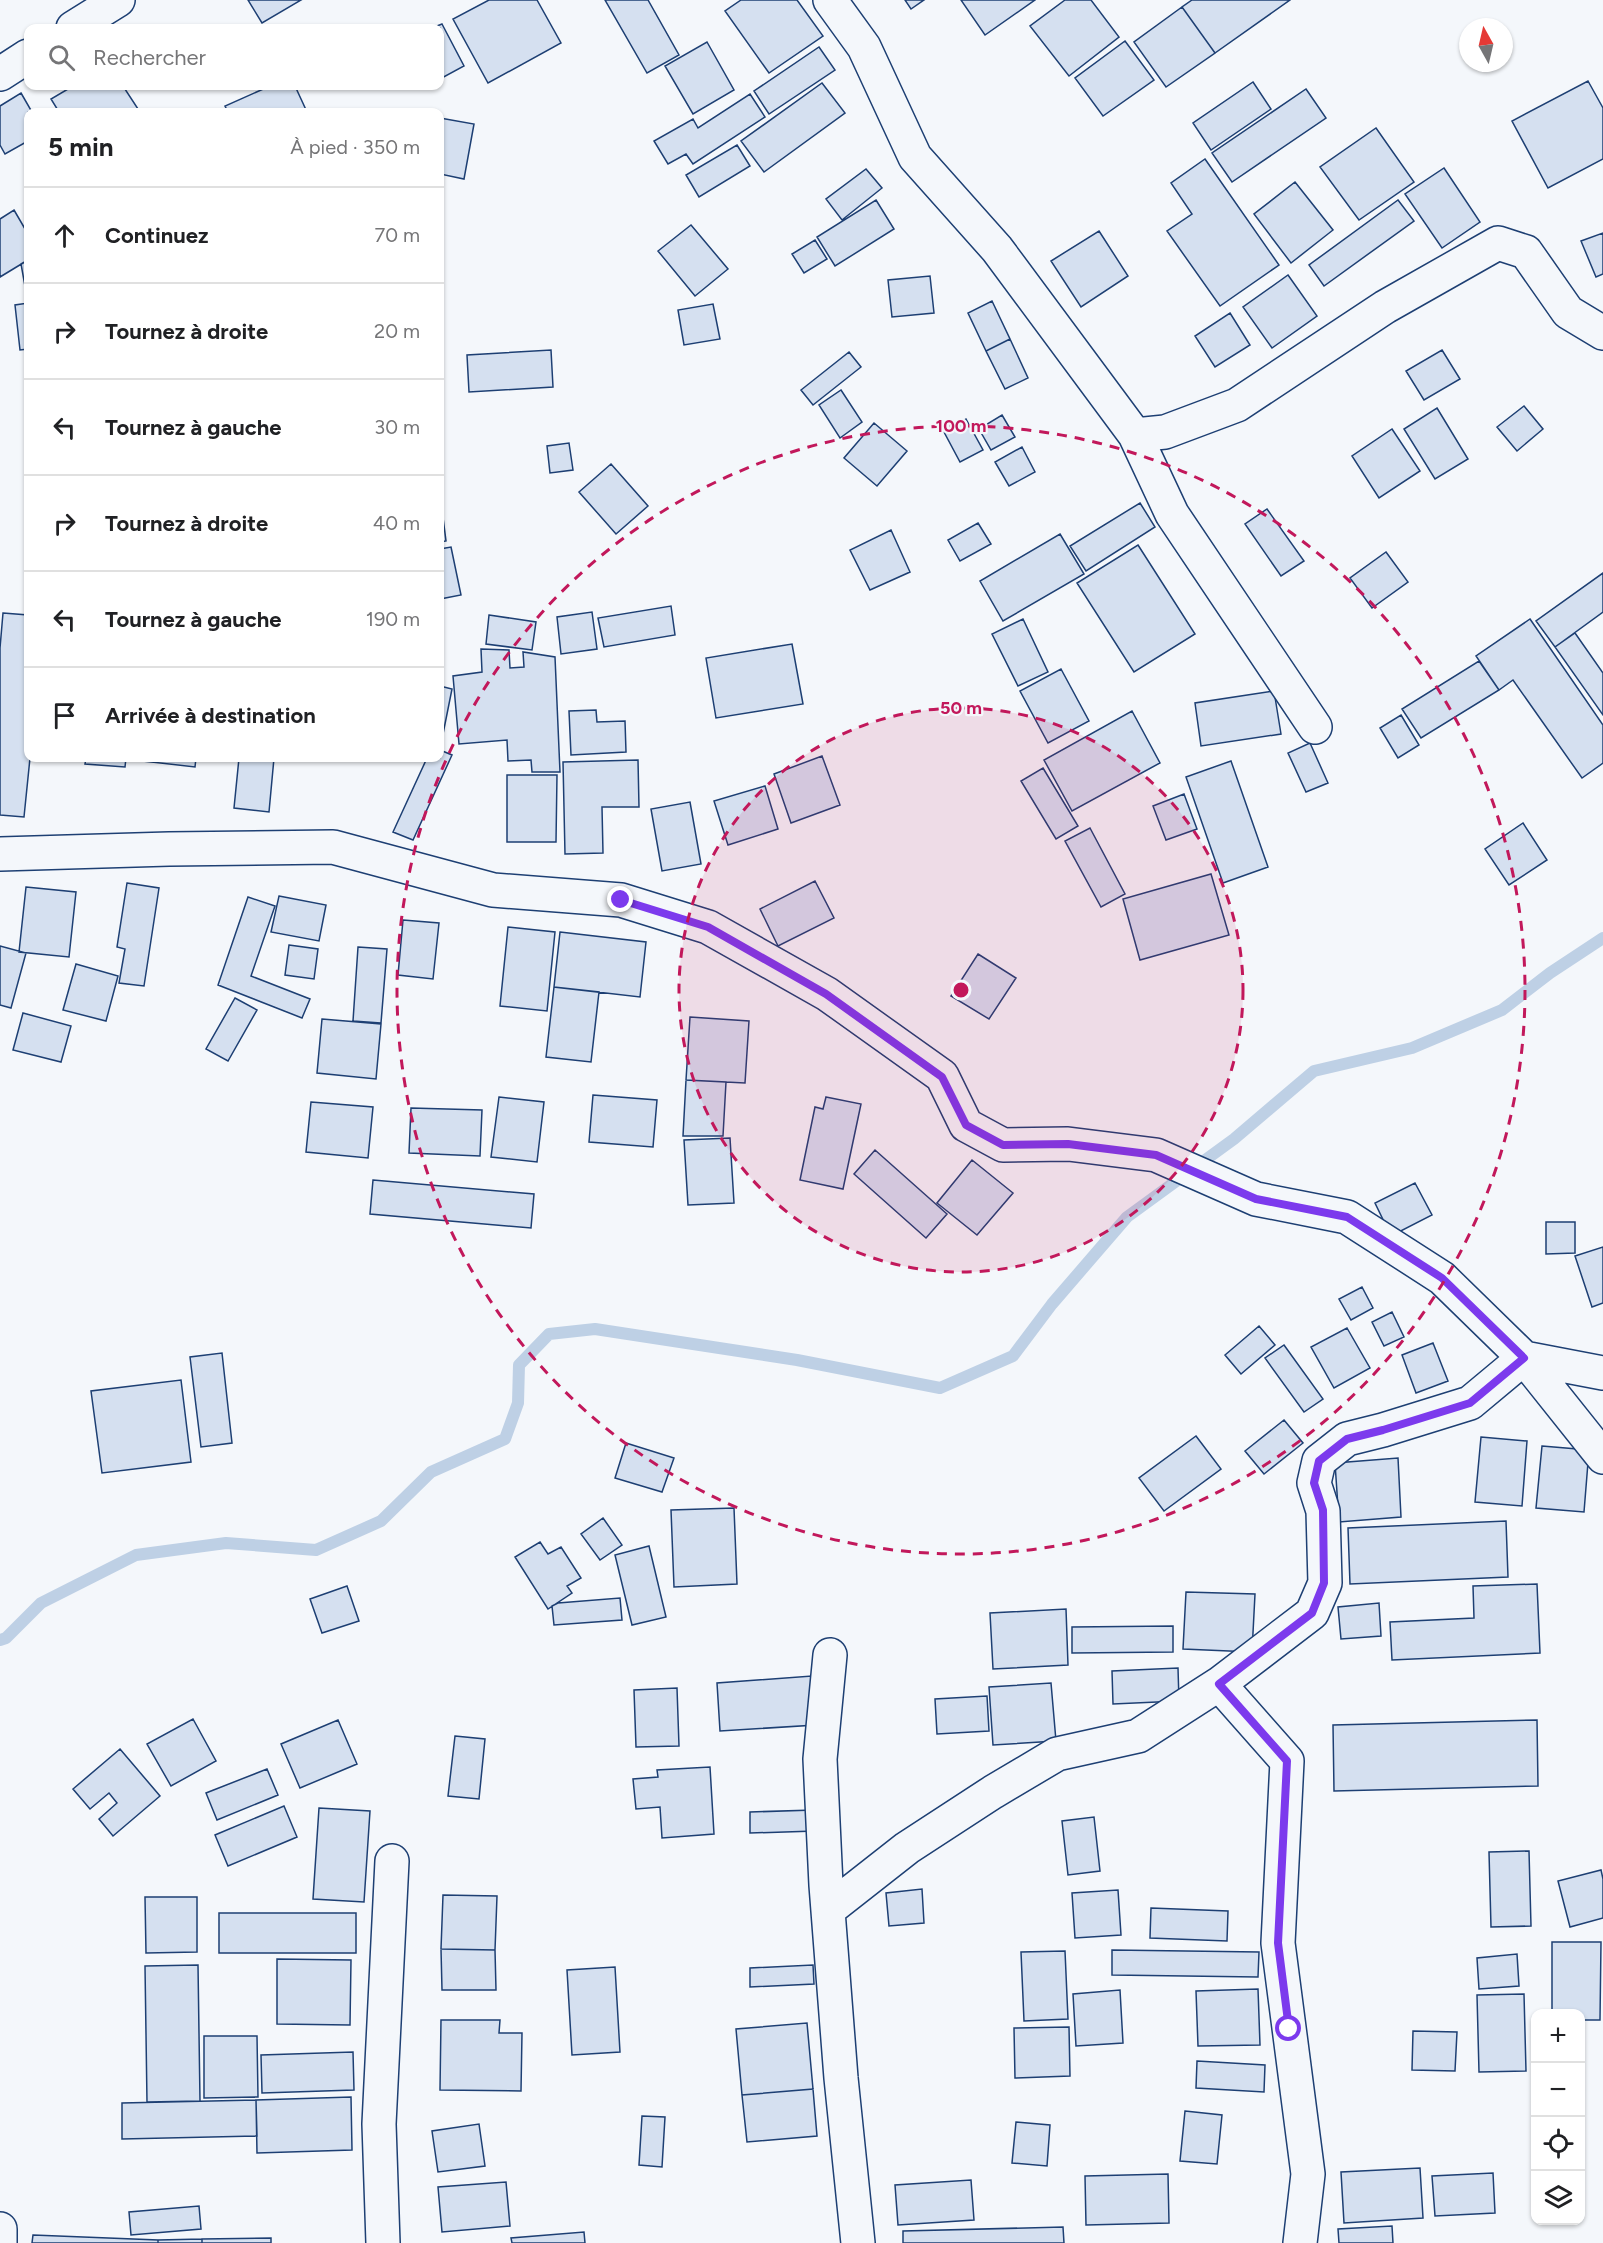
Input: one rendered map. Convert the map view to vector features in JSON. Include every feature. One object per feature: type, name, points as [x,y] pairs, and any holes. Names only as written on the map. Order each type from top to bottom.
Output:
[{"type":"street","points":[[79,24],[118,0]]},
{"type":"street","points":[[831,0],[864,47],[915,157],[997,249],[1135,435],[1172,514],[1315,727]]},
{"type":"street","points":[[0,74],[24,59]]},
{"type":"street","points":[[1135,435],[1165,432],[1237,405],[1385,307],[1498,243],[1527,252],[1568,312],[1603,333]]},
{"type":"street","points":[[0,854],[333,847],[493,890],[621,900],[708,927],[826,994],[942,1077],[966,1125],[1003,1145],[1068,1144],[1156,1155],[1256,1199],[1347,1217],[1442,1278],[1524,1358],[1603,1457]]},
{"type":"street","points":[[1524,1358],[1603,1373]]},
{"type":"street","points":[[828,1910],[907,1848],[993,1792],[1057,1755],[1138,1736],[1219,1684],[1312,1613],[1324,1583],[1323,1510],[1314,1483],[1319,1461],[1347,1439],[1470,1403],[1524,1358]]},
{"type":"street","points":[[830,1655],[820,1759],[828,1910],[841,2078],[858,2243]]},
{"type":"street","points":[[1219,1684],[1287,1761],[1278,1943],[1308,2174],[1300,2243]]},
{"type":"street","points":[[383,2243],[379,2124],[392,1861]]},
{"type":"street","points":[[0,2229],[0,2243]]},
{"type":"building","points":[[248,0],[301,0],[262,23]]},
{"type":"building","points":[[489,0],[537,0],[561,43],[488,83],[453,19]]},
{"type":"building","points":[[605,0],[648,0],[679,55],[647,73]]},
{"type":"building","points":[[741,0],[797,0],[823,36],[769,73],[725,11]]},
{"type":"building","points":[[905,0],[924,0],[911,9]]},
{"type":"building","points":[[961,0],[1035,0],[985,35]]},
{"type":"building","points":[[1065,0],[1091,0],[1119,37],[1069,76],[1030,26]]},
{"type":"building","points":[[1192,0],[1290,0],[1215,53],[1182,7]]},
{"type":"building","points":[[1182,7],[1215,53],[1166,87],[1134,42]]},
{"type":"building","points":[[444,28],[464,66],[444,77]]},
{"type":"building","points":[[1125,41],[1154,80],[1103,116],[1075,78]]},
{"type":"building","points":[[707,42],[734,90],[693,114],[665,66]]},
{"type":"building","points":[[819,47],[835,70],[769,114],[754,91]]},
{"type":"building","points":[[1588,81],[1603,108],[1603,159],[1548,188],[1512,121]]},
{"type":"building","points":[[1253,82],[1271,109],[1211,150],[1193,123]]},
{"type":"building","points":[[822,83],[845,113],[764,172],[741,141]]},
{"type":"building","points":[[1306,89],[1326,118],[1232,182],[1212,153]]},
{"type":"building","points":[[66,90],[126,90],[137,108],[57,108],[51,99]]},
{"type":"building","points":[[261,90],[297,90],[305,108],[226,108],[225,106]]},
{"type":"building","points":[[21,93],[30,108],[24,108],[24,143],[5,154],[0,145],[0,106]]},
{"type":"building","points":[[750,94],[765,117],[693,164],[686,154],[668,164],[654,141],[693,119],[698,128]]},
{"type":"building","points":[[444,119],[474,124],[464,179],[444,175]]},
{"type":"building","points":[[1376,128],[1414,182],[1359,220],[1320,167]]},
{"type":"building","points":[[737,145],[750,166],[699,197],[686,175]]},
{"type":"building","points":[[1205,159],[1279,265],[1220,306],[1167,231],[1192,214],[1171,183]]},
{"type":"building","points":[[1444,168],[1480,222],[1442,248],[1405,194]]},
{"type":"building","points":[[866,169],[882,188],[842,220],[826,199]]},
{"type":"building","points":[[1295,182],[1333,230],[1291,263],[1254,214]]},
{"type":"building","points":[[876,200],[894,229],[835,266],[817,237]]},
{"type":"building","points":[[1398,200],[1414,221],[1324,286],[1309,265]]},
{"type":"building","points":[[14,210],[24,227],[24,262],[0,277],[0,219]]},
{"type":"building","points":[[691,225],[728,269],[695,296],[658,251]]},
{"type":"building","points":[[1099,231],[1128,276],[1081,307],[1051,261]]},
{"type":"building","points":[[1603,233],[1603,274],[1596,277],[1581,241]]},
{"type":"building","points":[[815,240],[827,259],[804,273],[792,254]]},
{"type":"building","points":[[24,262],[24,281],[21,264]]},
{"type":"building","points":[[1288,275],[1317,316],[1272,348],[1243,307]]},
{"type":"building","points":[[930,276],[934,313],[892,317],[888,280]]},
{"type":"building","points":[[992,301],[1010,339],[986,351],[968,313]]},
{"type":"building","points":[[24,304],[24,350],[20,350],[15,305]]},
{"type":"building","points":[[713,304],[720,339],[684,345],[678,310]]},
{"type":"building","points":[[1230,313],[1250,345],[1215,367],[1195,336]]},
{"type":"building","points":[[1010,339],[1028,378],[1005,389],[986,351]]},
{"type":"building","points":[[551,350],[553,387],[469,392],[467,355]]},
{"type":"building","points":[[1442,350],[1460,379],[1424,400],[1406,371]]},
{"type":"building","points":[[849,352],[861,367],[813,405],[801,390]]},
{"type":"building","points":[[841,390],[862,422],[840,438],[819,405]]},
{"type":"building","points":[[1524,406],[1543,429],[1517,451],[1497,427]]},
{"type":"building","points":[[1437,408],[1468,459],[1435,479],[1404,429]]},
{"type":"building","points":[[1002,415],[1015,437],[991,450],[979,429]]},
{"type":"building","points":[[966,419],[983,450],[960,462],[944,432]]},
{"type":"building","points":[[874,423],[907,451],[877,486],[844,458]]},
{"type":"building","points":[[1392,429],[1420,471],[1379,498],[1352,456]]},
{"type":"building","points":[[569,443],[573,470],[550,473],[547,446]]},
{"type":"building","points":[[1022,447],[1035,472],[1009,486],[995,462]]},
{"type":"building","points":[[611,464],[648,506],[616,534],[579,492]]},
{"type":"building","points":[[1140,503],[1155,527],[1086,571],[1070,546]]},
{"type":"building","points":[[1267,509],[1304,561],[1281,576],[1245,524]]},
{"type":"building","points":[[978,523],[991,544],[960,561],[948,540]]},
{"type":"building","points":[[891,530],[910,572],[870,590],[850,550]]},
{"type":"building","points":[[1060,534],[1084,574],[1003,621],[980,581]]},
{"type":"building","points":[[1138,545],[1195,634],[1134,672],[1077,583]]},
{"type":"building","points":[[451,547],[461,595],[444,598],[444,548]]},
{"type":"building","points":[[1386,552],[1408,582],[1372,608],[1350,578]]},
{"type":"building","points":[[1603,573],[1603,612],[1555,647],[1536,621]]},
{"type":"building","points":[[671,606],[675,635],[604,647],[598,618]]},
{"type":"building","points":[[592,612],[597,649],[561,654],[557,617]]},
{"type":"building","points":[[3,613],[24,615],[24,762],[30,762],[24,817],[0,815],[0,648]]},
{"type":"building","points":[[489,615],[536,622],[532,650],[486,644]]},
{"type":"building","points":[[1023,619],[1048,672],[1018,686],[992,634]]},
{"type":"building","points":[[1530,619],[1603,725],[1603,763],[1582,778],[1513,680],[1499,690],[1476,656]]},
{"type":"building","points":[[1575,633],[1603,673],[1603,715],[1555,647]]},
{"type":"building","points":[[792,644],[803,704],[716,718],[706,658]]},
{"type":"building","points":[[481,649],[509,650],[510,668],[524,667],[523,652],[555,657],[560,772],[532,772],[531,760],[508,761],[507,740],[459,744],[453,676],[482,672]]},
{"type":"building","points":[[1479,661],[1499,690],[1421,738],[1402,709]]},
{"type":"building","points":[[1061,669],[1089,721],[1048,743],[1020,691]]},
{"type":"building","points":[[444,687],[452,689],[444,729]]},
{"type":"building","points":[[1274,691],[1281,734],[1201,746],[1195,703]]},
{"type":"building","points":[[596,710],[597,722],[625,721],[626,752],[571,755],[569,711]]},
{"type":"building","points":[[1132,711],[1160,763],[1072,811],[1044,760]]},
{"type":"building","points":[[1401,715],[1419,745],[1398,758],[1380,728]]},
{"type":"building","points":[[1310,743],[1328,783],[1306,792],[1288,753]]},
{"type":"building","points":[[444,752],[452,755],[413,840],[393,832],[425,762],[444,762]]},
{"type":"building","points":[[822,756],[840,805],[791,823],[774,774]]},
{"type":"building","points":[[638,760],[639,807],[602,807],[603,853],[565,854],[563,762]]},
{"type":"building","points":[[1231,761],[1268,867],[1223,883],[1186,777]]},
{"type":"building","points":[[85,762],[126,762],[125,767],[85,764]]},
{"type":"building","points":[[152,762],[196,762],[195,767]]},
{"type":"building","points":[[239,762],[274,762],[269,812],[234,808]]},
{"type":"building","points":[[1043,768],[1078,826],[1056,839],[1021,781]]},
{"type":"building","points":[[507,775],[557,775],[556,842],[507,842]]},
{"type":"building","points":[[765,786],[778,829],[728,845],[714,801]]},
{"type":"building","points":[[1184,794],[1197,829],[1166,840],[1153,806]]},
{"type":"building","points":[[690,802],[701,864],[662,871],[651,809]]},
{"type":"building","points":[[1523,823],[1547,860],[1509,885],[1485,849]]},
{"type":"building","points":[[1090,828],[1125,894],[1101,907],[1065,841]]},
{"type":"building","points":[[1211,874],[1229,935],[1140,960],[1123,899]]},
{"type":"building","points":[[815,881],[834,918],[778,946],[760,909]]},
{"type":"building","points":[[127,883],[159,888],[144,986],[119,983],[125,949],[117,947]]},
{"type":"building","points":[[26,887],[76,892],[69,957],[19,952]]},
{"type":"building","points":[[279,896],[326,905],[319,941],[271,932]]},
{"type":"building","points":[[248,897],[275,906],[251,976],[310,999],[302,1018],[218,985]]},
{"type":"building","points":[[403,920],[439,923],[433,979],[398,975]]},
{"type":"building","points":[[508,927],[555,932],[547,1011],[500,1006]]},
{"type":"building","points":[[560,932],[646,942],[640,997],[554,987]]},
{"type":"building","points":[[289,945],[318,949],[314,979],[285,975]]},
{"type":"building","points":[[0,946],[26,953],[11,1008],[0,1005]]},
{"type":"building","points":[[358,947],[387,949],[381,1023],[353,1021]]},
{"type":"building","points":[[978,954],[1016,978],[989,1019],[951,996]]},
{"type":"building","points":[[76,964],[118,976],[106,1021],[63,1010]]},
{"type":"building","points":[[554,987],[599,992],[591,1062],[546,1057]]},
{"type":"building","points":[[235,998],[257,1010],[228,1061],[206,1049]]},
{"type":"building","points":[[23,1013],[71,1026],[61,1062],[13,1050]]},
{"type":"building","points":[[690,1017],[749,1021],[745,1083],[686,1080]]},
{"type":"building","points":[[322,1019],[381,1024],[376,1079],[317,1073]]},
{"type":"building","points":[[686,1080],[726,1082],[723,1136],[683,1136]]},
{"type":"building","points":[[593,1095],[657,1100],[653,1147],[589,1142]]},
{"type":"building","points":[[499,1097],[544,1102],[537,1162],[491,1157]]},
{"type":"building","points":[[826,1097],[861,1104],[843,1189],[800,1180],[815,1107],[823,1109]]},
{"type":"building","points":[[311,1102],[373,1107],[368,1158],[306,1152]]},
{"type":"building","points":[[411,1108],[482,1110],[480,1156],[409,1153]]},
{"type":"building","points":[[730,1138],[734,1203],[688,1205],[684,1140]]},
{"type":"building","points":[[875,1150],[947,1214],[926,1238],[854,1174]]},
{"type":"building","points":[[972,1160],[1013,1193],[977,1235],[937,1203]]},
{"type":"building","points":[[373,1180],[534,1194],[531,1228],[370,1214]]},
{"type":"building","points":[[1415,1183],[1432,1215],[1391,1236],[1375,1203]]},
{"type":"building","points":[[1546,1222],[1575,1222],[1575,1253],[1546,1254]]},
{"type":"building","points":[[1603,1247],[1603,1303],[1592,1307],[1575,1256]]},
{"type":"building","points":[[1362,1287],[1373,1308],[1351,1320],[1339,1299]]},
{"type":"building","points":[[1392,1312],[1404,1337],[1384,1346],[1372,1322]]},
{"type":"building","points":[[1259,1326],[1275,1345],[1241,1374],[1225,1355]]},
{"type":"building","points":[[1347,1328],[1370,1368],[1334,1388],[1311,1347]]},
{"type":"building","points":[[1433,1343],[1448,1381],[1416,1393],[1402,1355]]},
{"type":"building","points":[[1284,1345],[1323,1399],[1304,1412],[1265,1358]]},
{"type":"building","points":[[222,1353],[232,1443],[201,1447],[190,1357]]},
{"type":"building","points":[[181,1380],[191,1462],[102,1473],[91,1391]]},
{"type":"building","points":[[1284,1420],[1303,1443],[1264,1474],[1245,1451]]},
{"type":"building","points":[[1196,1436],[1221,1469],[1164,1511],[1139,1478]]},
{"type":"building","points":[[1481,1437],[1527,1441],[1522,1506],[1475,1502]]},
{"type":"building","points":[[626,1443],[674,1458],[662,1492],[615,1478]]},
{"type":"building","points":[[1542,1446],[1589,1450],[1584,1512],[1536,1508]]},
{"type":"building","points":[[1398,1458],[1401,1517],[1339,1522],[1335,1463]]},
{"type":"building","points":[[734,1508],[737,1584],[674,1587],[671,1510]]},
{"type":"building","points":[[603,1518],[622,1545],[600,1560],[581,1534]]},
{"type":"building","points":[[1506,1521],[1508,1577],[1350,1584],[1348,1528]]},
{"type":"building","points":[[540,1542],[548,1554],[561,1547],[581,1578],[567,1586],[572,1593],[548,1609],[515,1557]]},
{"type":"building","points":[[649,1546],[666,1617],[632,1625],[615,1555]]},
{"type":"building","points":[[1537,1584],[1540,1653],[1392,1660],[1390,1622],[1474,1618],[1473,1586]]},
{"type":"building","points":[[347,1586],[359,1621],[322,1633],[310,1599]]},
{"type":"building","points":[[1186,1592],[1255,1594],[1252,1652],[1183,1649]]},
{"type":"building","points":[[620,1598],[622,1620],[554,1625],[552,1606],[558,1603]]},
{"type":"building","points":[[1379,1603],[1381,1636],[1341,1639],[1338,1607]]},
{"type":"building","points":[[1066,1609],[1068,1665],[993,1669],[990,1613]]},
{"type":"building","points":[[1173,1626],[1173,1652],[1072,1653],[1072,1627]]},
{"type":"building","points":[[1178,1668],[1179,1701],[1113,1704],[1112,1671]]},
{"type":"building","points":[[812,1676],[816,1725],[720,1731],[717,1683]]},
{"type":"building","points":[[1051,1683],[1056,1741],[993,1745],[989,1687]]},
{"type":"building","points":[[677,1688],[679,1746],[636,1747],[634,1690]]},
{"type":"building","points":[[987,1696],[989,1731],[937,1734],[935,1699]]},
{"type":"building","points":[[193,1719],[216,1761],[171,1786],[147,1744]]},
{"type":"building","points":[[338,1720],[357,1764],[300,1788],[281,1744]]},
{"type":"building","points":[[1537,1720],[1538,1786],[1334,1791],[1333,1725]]},
{"type":"building","points":[[455,1736],[485,1739],[479,1799],[448,1796]]},
{"type":"building","points":[[120,1749],[160,1796],[113,1836],[99,1819],[117,1803],[109,1793],[90,1809],[73,1789]]},
{"type":"building","points":[[710,1767],[714,1834],[662,1838],[660,1807],[636,1809],[633,1779],[658,1777],[657,1770]]},
{"type":"building","points":[[267,1769],[278,1795],[217,1820],[206,1793]]},
{"type":"building","points":[[284,1806],[297,1837],[228,1866],[215,1835]]},
{"type":"building","points":[[319,1808],[370,1811],[364,1902],[313,1899]]},
{"type":"building","points":[[814,1810],[815,1831],[750,1833],[750,1812]]},
{"type":"building","points":[[1094,1817],[1100,1871],[1068,1875],[1062,1821]]},
{"type":"building","points":[[1529,1851],[1531,1926],[1491,1927],[1489,1852]]},
{"type":"building","points":[[1601,1870],[1603,1918],[1570,1927],[1558,1881]]},
{"type":"building","points":[[922,1889],[924,1923],[889,1926],[886,1893]]},
{"type":"building","points":[[1118,1890],[1121,1935],[1075,1938],[1072,1893]]},
{"type":"building","points":[[443,1895],[497,1896],[495,1950],[441,1949]]},
{"type":"building","points":[[145,1897],[197,1897],[197,1952],[146,1953]]},
{"type":"building","points":[[1151,1908],[1228,1911],[1227,1941],[1150,1938]]},
{"type":"building","points":[[219,1913],[356,1913],[356,1953],[219,1953]]},
{"type":"building","points":[[1552,1942],[1601,1942],[1600,2020],[1585,2020],[1585,2009],[1552,2009]]},
{"type":"building","points":[[441,1949],[495,1950],[496,1990],[442,1990]]},
{"type":"building","points":[[1112,1950],[1259,1952],[1258,1977],[1112,1975]]},
{"type":"building","points":[[1065,1951],[1068,2019],[1024,2021],[1021,1952]]},
{"type":"building","points":[[1517,1954],[1519,1986],[1479,1989],[1477,1958]]},
{"type":"building","points":[[277,1959],[351,1960],[350,2025],[277,2024]]},
{"type":"building","points":[[198,1965],[200,2101],[147,2102],[145,1966]]},
{"type":"building","points":[[813,1965],[814,1984],[750,1987],[750,1968]]},
{"type":"building","points":[[615,1967],[620,2052],[572,2055],[567,1970]]},
{"type":"building","points":[[1258,1989],[1260,2045],[1198,2046],[1196,1991]]},
{"type":"building","points":[[1120,1990],[1123,2043],[1076,2046],[1073,1994]]},
{"type":"building","points":[[1524,1994],[1526,2071],[1479,2072],[1477,1995]]},
{"type":"building","points":[[441,2020],[500,2020],[499,2033],[522,2033],[521,2091],[440,2090]]},
{"type":"building","points":[[807,2023],[813,2089],[742,2095],[736,2029]]},
{"type":"building","points":[[1069,2027],[1070,2076],[1015,2078],[1014,2028]]},
{"type":"building","points":[[1413,2031],[1457,2032],[1455,2071],[1412,2070]]},
{"type":"building","points":[[204,2036],[257,2036],[258,2097],[204,2098]]},
{"type":"building","points":[[353,2052],[354,2090],[262,2093],[261,2055]]},
{"type":"building","points":[[1197,2061],[1265,2065],[1264,2092],[1196,2088]]},
{"type":"building","points":[[813,2089],[817,2136],[747,2142],[742,2095]]},
{"type":"building","points":[[351,2097],[352,2150],[257,2153],[256,2100]]},
{"type":"building","points":[[256,2100],[257,2136],[122,2139],[122,2103]]},
{"type":"building","points":[[1185,2111],[1222,2115],[1217,2164],[1180,2161]]},
{"type":"building","points":[[642,2116],[665,2117],[662,2167],[639,2165]]},
{"type":"building","points":[[1016,2122],[1050,2125],[1047,2166],[1012,2163]]},
{"type":"building","points":[[479,2124],[485,2166],[438,2172],[432,2131]]},
{"type":"building","points":[[1420,2168],[1423,2218],[1344,2223],[1341,2172]]},
{"type":"building","points":[[1493,2173],[1495,2213],[1435,2216],[1432,2176]]},
{"type":"building","points":[[1168,2174],[1169,2223],[1086,2225],[1085,2176]]},
{"type":"building","points":[[971,2180],[974,2220],[898,2225],[895,2185]]},
{"type":"building","points":[[506,2182],[510,2226],[442,2232],[438,2187]]},
{"type":"building","points":[[199,2206],[201,2229],[131,2235],[129,2212]]},
{"type":"building","points":[[1392,2226],[1393,2243],[1339,2243],[1338,2229]]},
{"type":"building","points":[[1063,2227],[1064,2243],[903,2243],[903,2231]]},
{"type":"building","points":[[584,2232],[585,2243],[512,2243],[511,2238]]},
{"type":"building","points":[[33,2235],[158,2240],[158,2243],[32,2243]]},
{"type":"building","points":[[271,2238],[271,2243],[202,2243],[202,2239]]},
{"type":"building","points":[[202,2239],[202,2243],[158,2243],[158,2240]]},
{"type":"waterway","points":[[0,1640],[6,1638],[41,1603],[136,1555],[226,1543],[316,1550],[381,1521],[431,1472],[505,1439],[518,1403],[519,1365],[549,1334],[595,1329],[797,1360],[940,1388],[1013,1356],[1052,1304],[1127,1217],[1234,1139],[1314,1071],[1412,1048],[1502,1010],[1550,973],[1603,938]]},
{"type":"route","points":[[621,900],[708,927],[826,994],[942,1077],[966,1125],[1003,1145],[1068,1144],[1156,1155],[1256,1199],[1347,1217],[1442,1278],[1524,1358],[1470,1403],[1347,1439],[1319,1461],[1314,1483],[1323,1510],[1324,1583],[1312,1613],[1219,1684],[1287,1761],[1278,1943],[1289,2029]]}]
